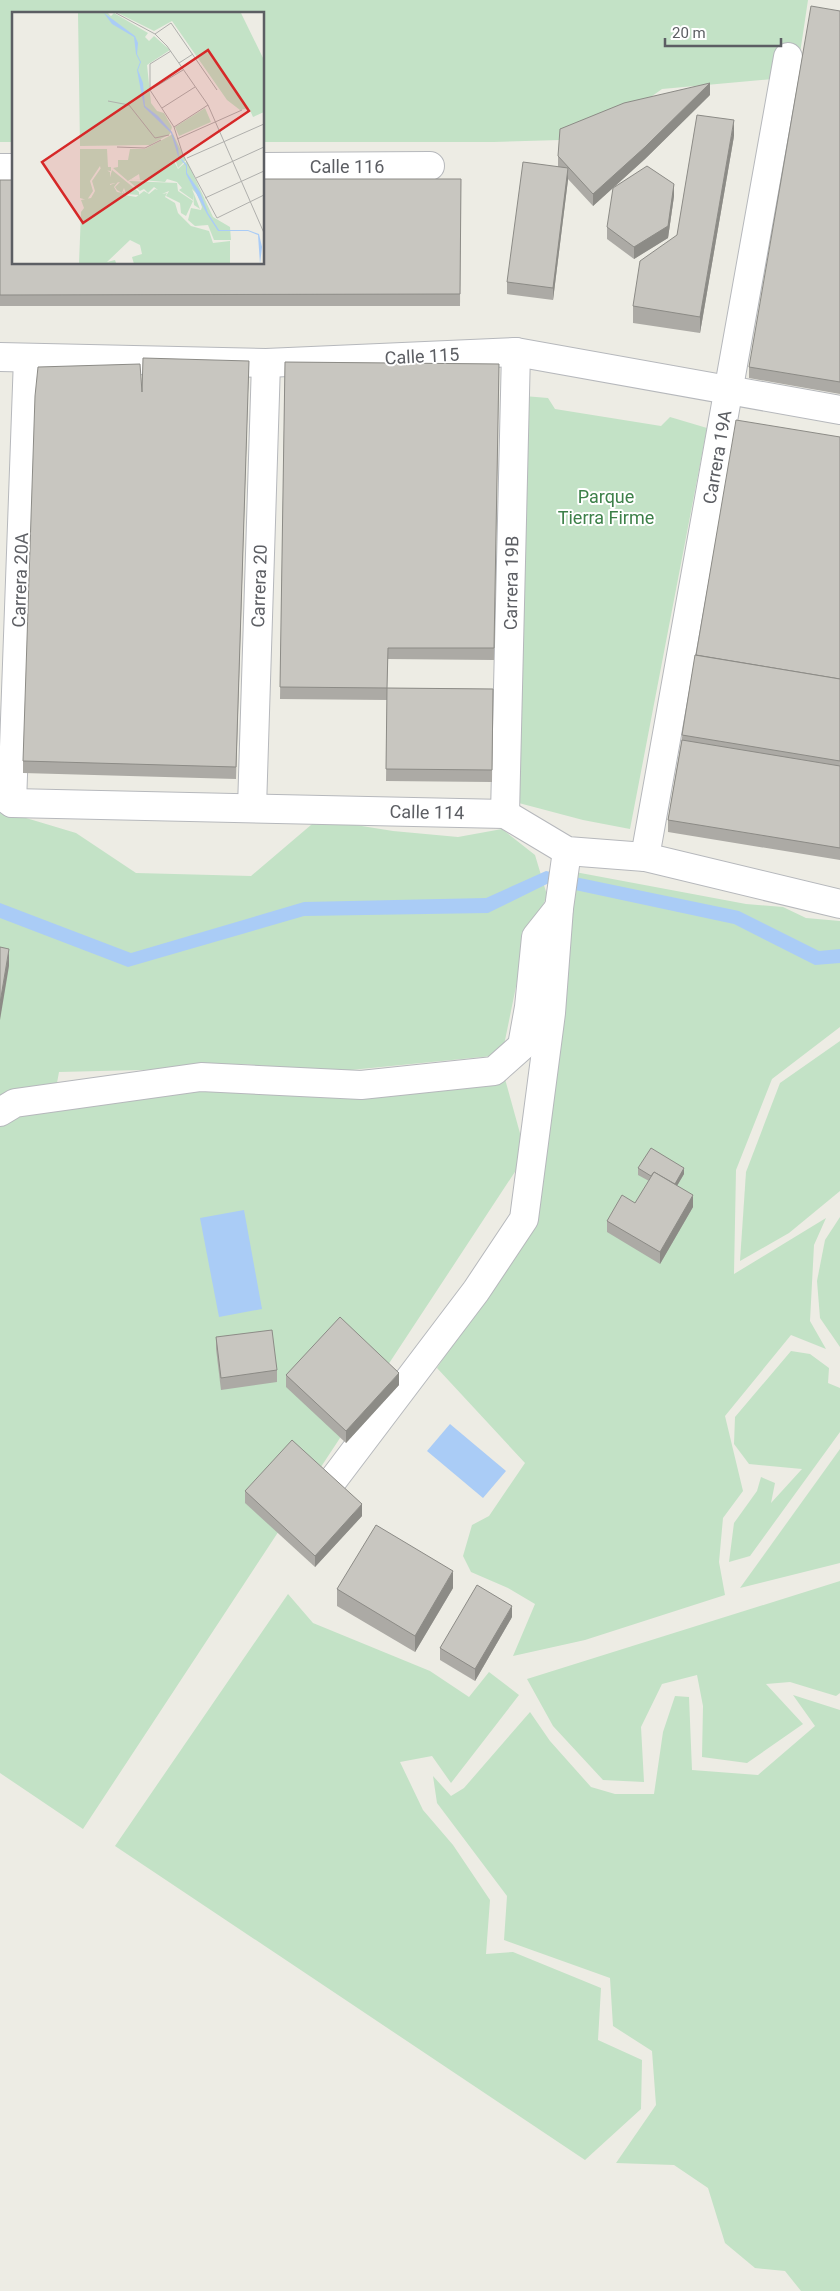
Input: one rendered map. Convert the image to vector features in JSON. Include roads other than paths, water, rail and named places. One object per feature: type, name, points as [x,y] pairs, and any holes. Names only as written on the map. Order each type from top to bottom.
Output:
[{"type":"street","name":"Carrera 19A","points":[[645,857],[788,57]]},
{"type":"street","name":"Calle 116","points":[[265,167],[430,166]]},
{"type":"street","name":"Calle 115","points":[[0,357],[266,363],[516,352],[840,410]]},
{"type":"street","name":"Carrera 19B","points":[[505,814],[516,352]]},
{"type":"street","name":"Carrera 20A","points":[[6,799],[28,358]]},
{"type":"street","name":"Carrera 20","points":[[252,808],[266,363]]},
{"type":"street","name":"Calle 114","points":[[6,799],[252,808],[505,814],[567,850],[645,857],[840,904]]},
{"type":"street","points":[[330,1484],[476,1291],[524,1219],[551,1013],[558,908],[567,850]]},
{"type":"street","points":[[0,1112],[15,1102],[202,1077],[361,1085],[494,1071],[522,1046],[529,1007],[536,937],[558,908]]},
{"type":"water","points":[[546,871],[739,911],[819,951],[840,949],[840,963],[815,965],[734,924],[547,884],[488,913],[304,916],[128,967],[0,918],[0,903],[131,953],[304,902],[486,898]]},
{"type":"water","points":[[244,1210],[262,1309],[219,1317],[200,1218]]},
{"type":"water","points":[[450,1424],[506,1471],[483,1498],[427,1451]]},
{"type":"park label","name":"Parque Tierra Firme","points":[[606,506]]}]
